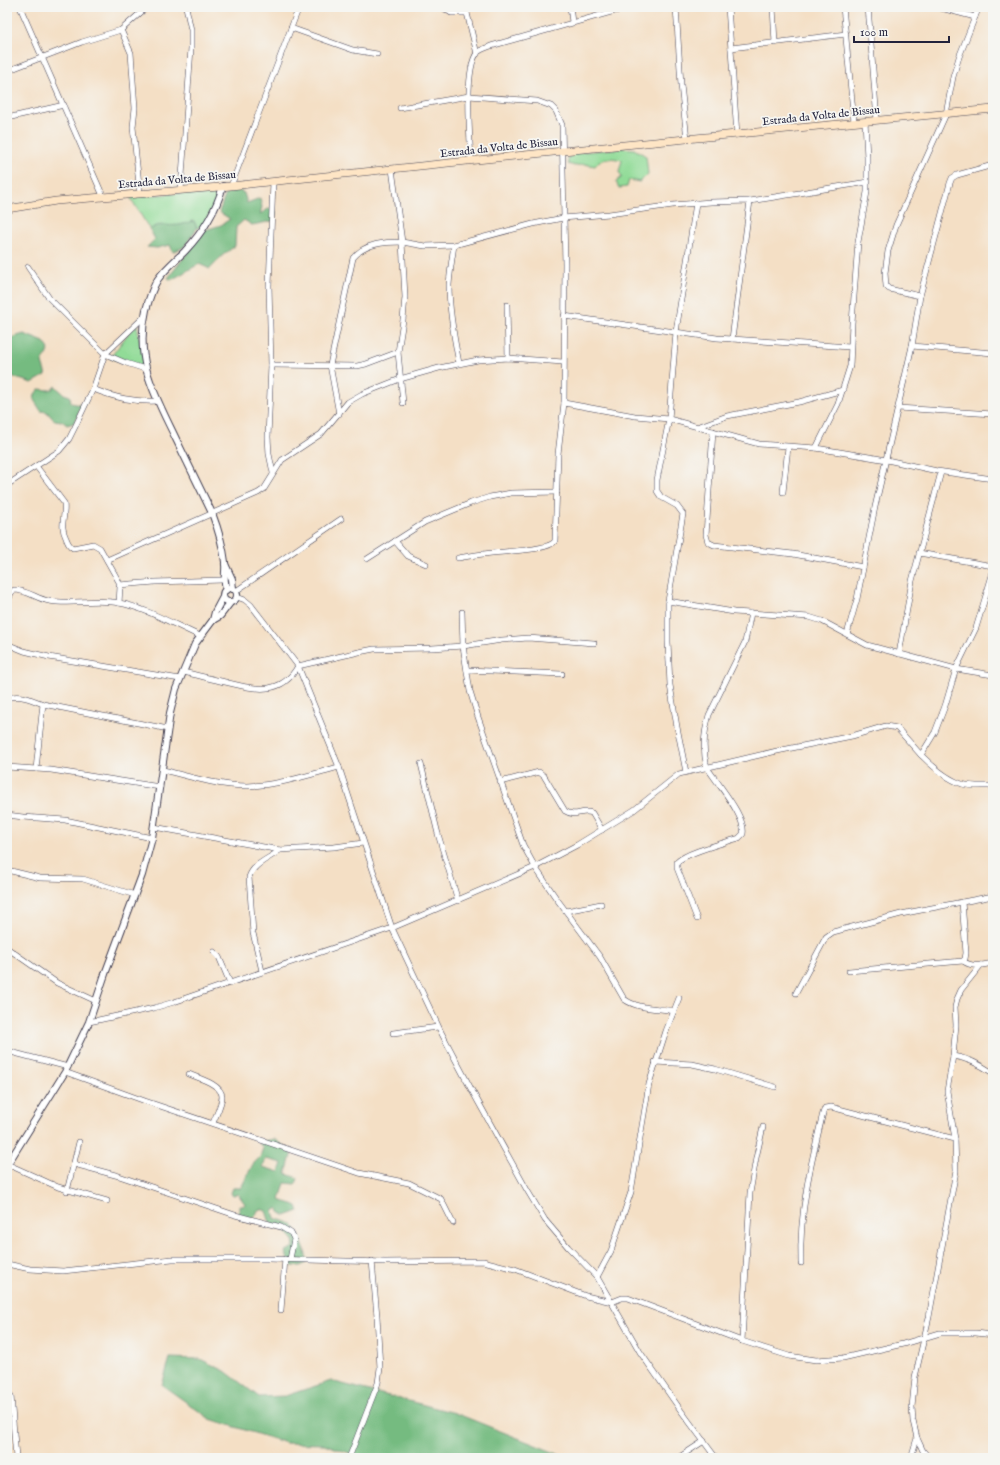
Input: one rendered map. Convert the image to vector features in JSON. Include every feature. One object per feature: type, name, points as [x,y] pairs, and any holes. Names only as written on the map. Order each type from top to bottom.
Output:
[{"type":"main road","name":"Estrada da Volta de Bissau","points":[[7,209],[56,201],[103,196],[273,182],[993,109]]},
{"type":"street","points":[[20,7],[103,196]]},
{"type":"street","points":[[7,71],[82,42],[121,30],[147,7]]},
{"type":"street","points":[[181,190],[191,42],[190,19],[186,7]]},
{"type":"street","points":[[231,186],[299,7]]},
{"type":"street","points":[[442,7],[451,13],[467,13]]},
{"type":"street","points":[[470,7],[467,13],[477,54]]},
{"type":"street","points":[[570,7],[572,22]]},
{"type":"street","points":[[471,161],[468,113],[469,96],[472,68],[477,54],[482,49],[572,22],[629,7]]},
{"type":"street","points":[[676,7],[681,85],[687,139]]},
{"type":"street","points":[[728,7],[737,135]]},
{"type":"street","points":[[774,7],[775,43]]},
{"type":"street","points":[[843,7],[854,122]]},
{"type":"street","points":[[868,7],[877,120]]},
{"type":"street","points":[[937,7],[975,17]]},
{"type":"street","points":[[920,296],[889,289],[886,286],[885,281],[888,251],[896,225],[946,114],[953,77],[959,57],[979,7]]},
{"type":"street","points":[[290,28],[352,50],[377,54]]},
{"type":"street","points":[[121,30],[131,53],[135,108],[134,127],[140,194]]},
{"type":"street","points":[[731,48],[846,34]]},
{"type":"street","points":[[400,108],[469,96],[537,101],[551,106],[556,111],[562,125],[565,264],[563,362],[564,403],[558,454],[555,541],[551,545],[526,550],[494,552],[458,558]]},
{"type":"street","points":[[7,118],[64,105]]},
{"type":"street","points":[[816,448],[832,417],[843,390],[850,366],[850,346],[858,242],[868,182],[865,121]]},
{"type":"street","points":[[848,634],[912,346],[920,296],[947,191],[952,178],[962,173],[993,165]]},
{"type":"street","points":[[392,169],[402,242],[405,297],[398,352],[403,403]]},
{"type":"street","points":[[273,182],[269,293],[271,365],[268,437],[269,454],[273,474]]},
{"type":"street","points":[[338,414],[330,365],[354,258],[359,250],[372,245],[394,242],[425,246],[454,245],[533,224],[563,218],[609,214],[673,205],[750,201],[868,182]]},
{"type":"street","points":[[107,1201],[67,1191],[7,1164],[67,1070],[89,1022],[135,896],[152,838],[173,700],[180,679],[200,636],[213,620],[220,616],[230,603],[234,601],[235,592],[232,579],[225,564],[220,537],[212,513],[158,401],[146,369],[142,340],[145,316],[151,293],[158,279],[194,241],[206,224],[215,210],[223,186]]},
{"type":"street","points":[[732,339],[750,201]]},
{"type":"street","points":[[686,772],[670,685],[668,601],[683,514],[681,509],[661,497],[657,491],[657,480],[669,419],[676,332],[696,204]]},
{"type":"street","points":[[454,245],[450,296],[453,332],[459,363]]},
{"type":"street","points":[[28,267],[49,298],[105,354],[126,363],[146,369]]},
{"type":"street","points":[[507,305],[508,358]]},
{"type":"street","points":[[7,485],[64,445],[72,433],[93,389],[105,354],[145,316]]},
{"type":"street","points":[[564,316],[732,339],[850,346]]},
{"type":"street","points":[[912,346],[993,353]]},
{"type":"street","points":[[271,365],[357,366],[398,352]]},
{"type":"street","points":[[106,560],[258,493],[264,489],[282,460],[321,434],[348,402],[355,398],[400,379],[459,363],[508,358],[563,362]]},
{"type":"street","points":[[93,389],[128,400],[141,402],[158,401]]},
{"type":"street","points":[[697,427],[727,416],[799,402],[843,390]]},
{"type":"street","points":[[564,403],[635,416],[669,419],[759,444],[816,448],[887,460],[941,472],[993,479]]},
{"type":"street","points":[[898,408],[993,414]]},
{"type":"street","points":[[713,431],[706,535],[708,542],[714,545],[793,554],[863,567]]},
{"type":"street","points":[[783,492],[788,447]]},
{"type":"street","points":[[36,466],[64,503],[62,531],[69,545],[73,548],[93,544],[100,548],[119,586],[119,603]]},
{"type":"street","points":[[899,654],[910,590],[941,472]]},
{"type":"street","points":[[367,559],[425,522],[490,497],[511,493],[557,492]]},
{"type":"street","points":[[235,592],[341,519]]},
{"type":"street","points":[[395,541],[408,556],[426,564]]},
{"type":"street","points":[[919,552],[993,566]]},
{"type":"street","points":[[213,620],[215,612],[224,598],[223,595],[226,590],[223,580],[225,564]]},
{"type":"street","points":[[921,755],[935,732],[945,706],[956,669],[982,613],[993,572]]},
{"type":"street","points":[[119,586],[155,582],[223,580]]},
{"type":"street","points":[[7,604],[14,590],[21,590],[40,599],[61,603],[119,603],[135,607],[200,636]]},
{"type":"street","points":[[226,590],[235,592],[251,605],[298,666],[339,767],[392,928],[438,1026],[527,1190],[545,1220],[568,1247],[597,1277],[640,1352],[716,1458]]},
{"type":"street","points":[[224,598],[230,603]]},
{"type":"street","points":[[668,601],[734,612],[809,617],[822,621],[867,645],[956,669],[993,675]]},
{"type":"street","points":[[462,612],[463,646],[470,692],[523,845],[535,868],[600,957],[624,999],[628,1003],[635,1005],[674,1011]]},
{"type":"street","points":[[697,919],[677,868],[678,860],[706,848],[739,838],[744,831],[733,804],[708,768],[704,741],[705,728],[715,702],[745,642],[752,613]]},
{"type":"street","points":[[183,672],[247,688],[264,690],[285,682],[290,678],[298,666],[374,649],[463,646],[528,638],[594,643]]},
{"type":"street","points":[[7,644],[24,651],[49,657],[180,679]]},
{"type":"street","points":[[467,670],[562,674]]},
{"type":"street","points":[[7,698],[12,696],[27,697],[43,704],[168,729]]},
{"type":"street","points":[[36,769],[43,704]]},
{"type":"street","points":[[89,1022],[154,1008],[392,928],[458,901],[535,868],[634,810],[679,774],[686,772],[777,751],[852,736],[886,726],[897,728],[921,755],[953,780],[970,785],[993,786]]},
{"type":"street","points":[[421,764],[438,834],[458,901]]},
{"type":"street","points":[[7,767],[51,770],[160,787]]},
{"type":"street","points":[[163,770],[197,778],[247,786],[282,782],[339,767]]},
{"type":"street","points":[[500,782],[539,772],[544,776],[565,811],[571,814],[586,812],[592,813],[602,830]]},
{"type":"street","points":[[7,815],[23,818],[60,819],[152,838]]},
{"type":"street","points":[[154,827],[280,850],[334,847],[363,843]]},
{"type":"street","points":[[262,972],[253,933],[249,877],[251,871],[256,866],[280,850]]},
{"type":"street","points":[[7,870],[40,878],[83,879],[135,896]]},
{"type":"street","points":[[796,993],[820,946],[826,937],[833,932],[901,914],[993,896]]},
{"type":"street","points":[[962,902],[966,953],[963,961]]},
{"type":"street","points":[[566,911],[601,904]]},
{"type":"street","points":[[7,948],[57,983],[96,1001]]},
{"type":"street","points":[[214,952],[219,957],[230,983]]},
{"type":"street","points":[[849,972],[963,961],[968,965],[974,966],[993,963]]},
{"type":"street","points":[[929,1458],[923,1451],[917,1438],[912,1414],[913,1392],[955,1177],[955,1138],[947,1091],[953,1056],[956,1025],[955,1007],[961,990],[981,965]]},
{"type":"street","points":[[597,1277],[611,1251],[631,1192],[649,1084],[679,998]]},
{"type":"street","points":[[393,1034],[438,1026]]},
{"type":"street","points":[[7,1051],[67,1070],[145,1101],[359,1173],[409,1183],[441,1199],[453,1223]]},
{"type":"street","points":[[953,1056],[961,1057],[974,1062],[993,1073]]},
{"type":"street","points":[[656,1062],[692,1064],[715,1069],[775,1087]]},
{"type":"street","points":[[189,1074],[217,1087],[222,1093],[214,1123]]},
{"type":"street","points":[[801,1263],[801,1234],[805,1192],[823,1113],[826,1108],[831,1107],[955,1138]]},
{"type":"street","points":[[742,1341],[750,1194],[763,1127]]},
{"type":"street","points":[[67,1191],[79,1142]]},
{"type":"street","points":[[74,1164],[119,1176],[176,1196],[281,1227],[291,1233],[294,1239],[288,1259],[281,1310]]},
{"type":"street","points":[[7,1264],[30,1269],[63,1271],[172,1259],[483,1261],[515,1270],[576,1293],[612,1302],[622,1298],[628,1298],[742,1341],[789,1356],[816,1360],[843,1358],[903,1344],[925,1336],[940,1333],[956,1332],[993,1336]]},
{"type":"street","points":[[350,1458],[378,1383],[380,1368],[372,1261]]},
{"type":"street","points":[[11,1396],[16,1458]]},
{"type":"street","points":[[911,1458],[917,1438]]},
{"type":"street","points":[[678,1458],[704,1441]]},
{"type":"green space","points":[[624,148],[634,149],[646,156],[648,174],[640,182],[629,180],[627,187],[619,188],[616,182],[622,177],[619,172],[622,160],[607,158],[595,166],[584,164],[575,166],[568,164],[568,158],[572,153]]},
{"type":"green space","points":[[229,187],[237,187],[238,190],[244,193],[247,203],[260,198],[262,207],[260,214],[270,208],[276,213],[273,221],[252,225],[244,220],[236,227],[235,246],[223,255],[210,269],[199,264],[171,280],[168,278],[205,230],[221,225],[230,219],[219,212]]},
{"type":"green space","points":[[209,191],[215,193],[217,199],[205,223],[198,228],[194,221],[180,225],[159,225],[150,230],[130,197]]},
{"type":"green space","points":[[194,221],[197,228],[184,247],[173,252],[170,245],[157,248],[147,247],[155,239],[150,230],[156,226],[180,225]]},
{"type":"green space","points":[[137,325],[145,367],[110,358],[130,331]]},
{"type":"green space","points":[[24,334],[44,342],[49,349],[42,363],[46,375],[32,383],[13,377],[7,366],[7,341]]},
{"type":"green space","points":[[55,386],[64,394],[70,396],[71,403],[81,405],[74,423],[67,425],[62,421],[54,420],[47,412],[41,411],[34,400],[35,394],[39,389],[48,390],[53,389]]},
{"type":"green space","points":[[274,1139],[292,1152],[286,1174],[298,1178],[296,1184],[285,1183],[280,1200],[297,1206],[299,1211],[285,1216],[279,1212],[278,1208],[273,1211],[275,1218],[293,1225],[297,1232],[307,1260],[307,1263],[300,1266],[292,1266],[287,1257],[286,1251],[294,1247],[293,1239],[284,1230],[273,1227],[266,1211],[261,1209],[258,1210],[252,1218],[242,1220],[239,1215],[239,1205],[243,1206],[245,1204],[238,1194],[233,1195],[231,1193],[233,1188],[241,1188],[253,1164],[260,1157],[263,1148],[258,1142]],"holes":[[[266,1159],[282,1163],[279,1172],[263,1167]]]},
{"type":"green space","points":[[170,1358],[200,1359],[225,1371],[259,1397],[285,1396],[331,1381],[455,1413],[568,1458],[363,1458],[324,1444],[286,1443],[210,1419],[162,1385]]}]
